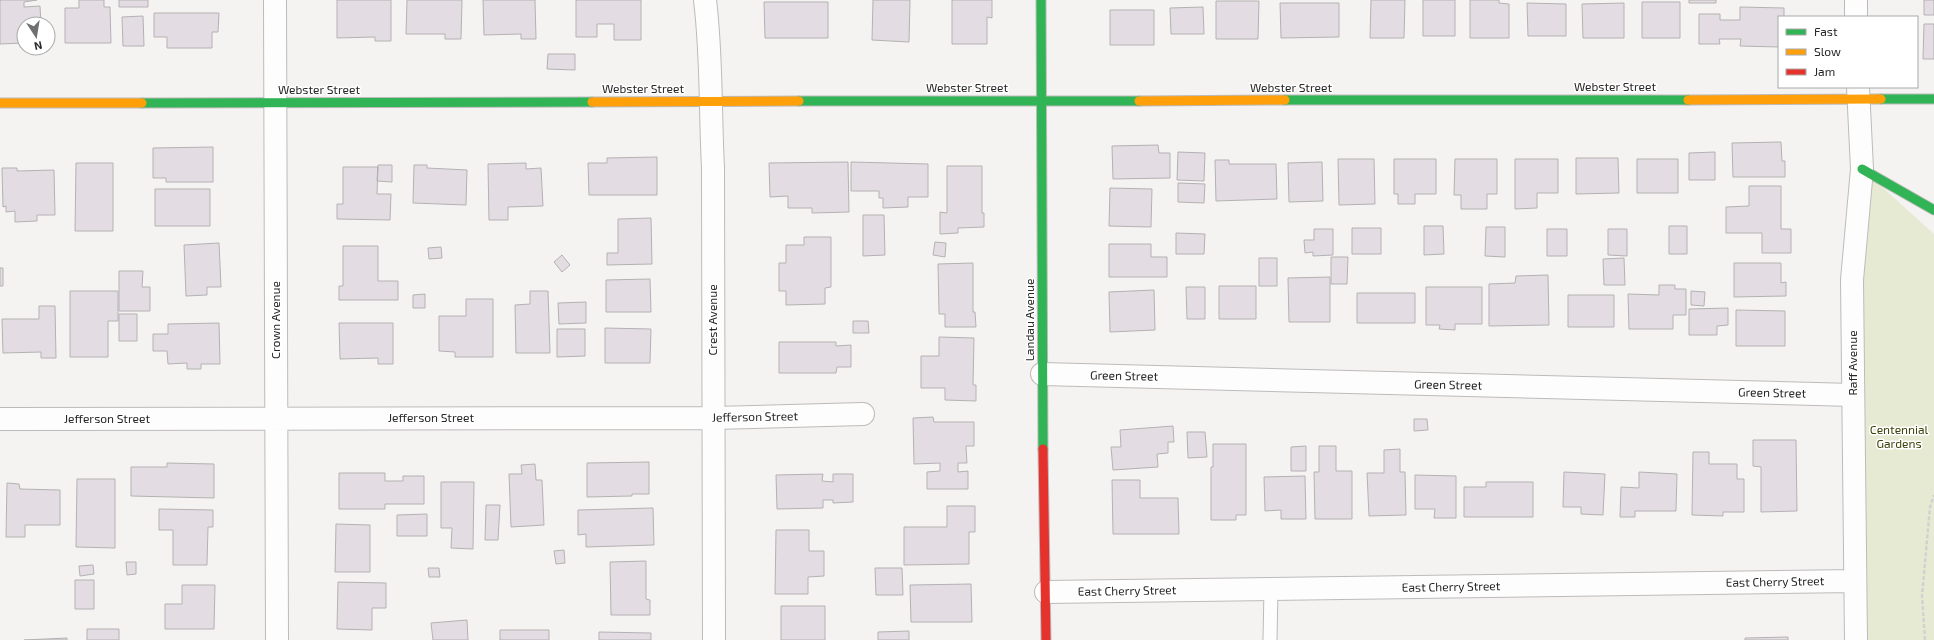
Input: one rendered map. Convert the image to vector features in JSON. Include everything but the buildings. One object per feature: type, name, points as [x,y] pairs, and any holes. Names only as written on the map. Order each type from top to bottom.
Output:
[{"type":"street","name":"Crown Avenue","points":[[275,0],[276,640]]},
{"type":"street","name":"Crest Avenue","points":[[705,0],[710,42],[710,101],[713,168],[714,640]]},
{"type":"street","name":"Landau Avenue","points":[[1042,0],[1042,374],[1046,640]]},
{"type":"street","points":[[1856,0],[1856,16]]},
{"type":"street","name":"Webster Street","points":[[0,103],[1042,100],[1858,93],[1934,99]]},
{"type":"street","name":"Raff Avenue","points":[[1856,640],[1852,280],[1862,169],[1858,93]]},
{"type":"street","points":[[1862,169],[1934,210]]},
{"type":"street","name":"Green Street","points":[[1042,374],[1853,395]]},
{"type":"street","name":"Jefferson Street","points":[[0,420],[276,418],[713,418],[863,414]]},
{"type":"street","name":"East Cherry Street","points":[[1046,592],[1855,581]]},
{"type":"lane","points":[[1270,640],[1271,589]]},
{"type":"path","points":[[1924,640],[1922,596],[1930,507],[1934,495]]},
{"type":"green space","name":"Centennial Gardens","points":[[1862,169],[1934,234],[1934,640],[1864,640]]},
{"type":"traffic: fast","points":[[1041,0],[1043,449]]},
{"type":"traffic: fast","points":[[1881,99],[1934,99]]},
{"type":"traffic: fast","points":[[1285,100],[1688,100]]},
{"type":"traffic: fast","points":[[799,101],[1139,101]]},
{"type":"traffic: fast","points":[[142,103],[592,102]]},
{"type":"traffic: fast","points":[[1862,169],[1934,210]]},
{"type":"traffic: slow","points":[[1688,100],[1881,99]]},
{"type":"traffic: slow","points":[[1139,101],[1285,100]]},
{"type":"traffic: slow","points":[[592,102],[799,101]]},
{"type":"traffic: slow","points":[[0,103],[142,103]]},
{"type":"traffic: jam","points":[[1043,449],[1046,640]]}]
